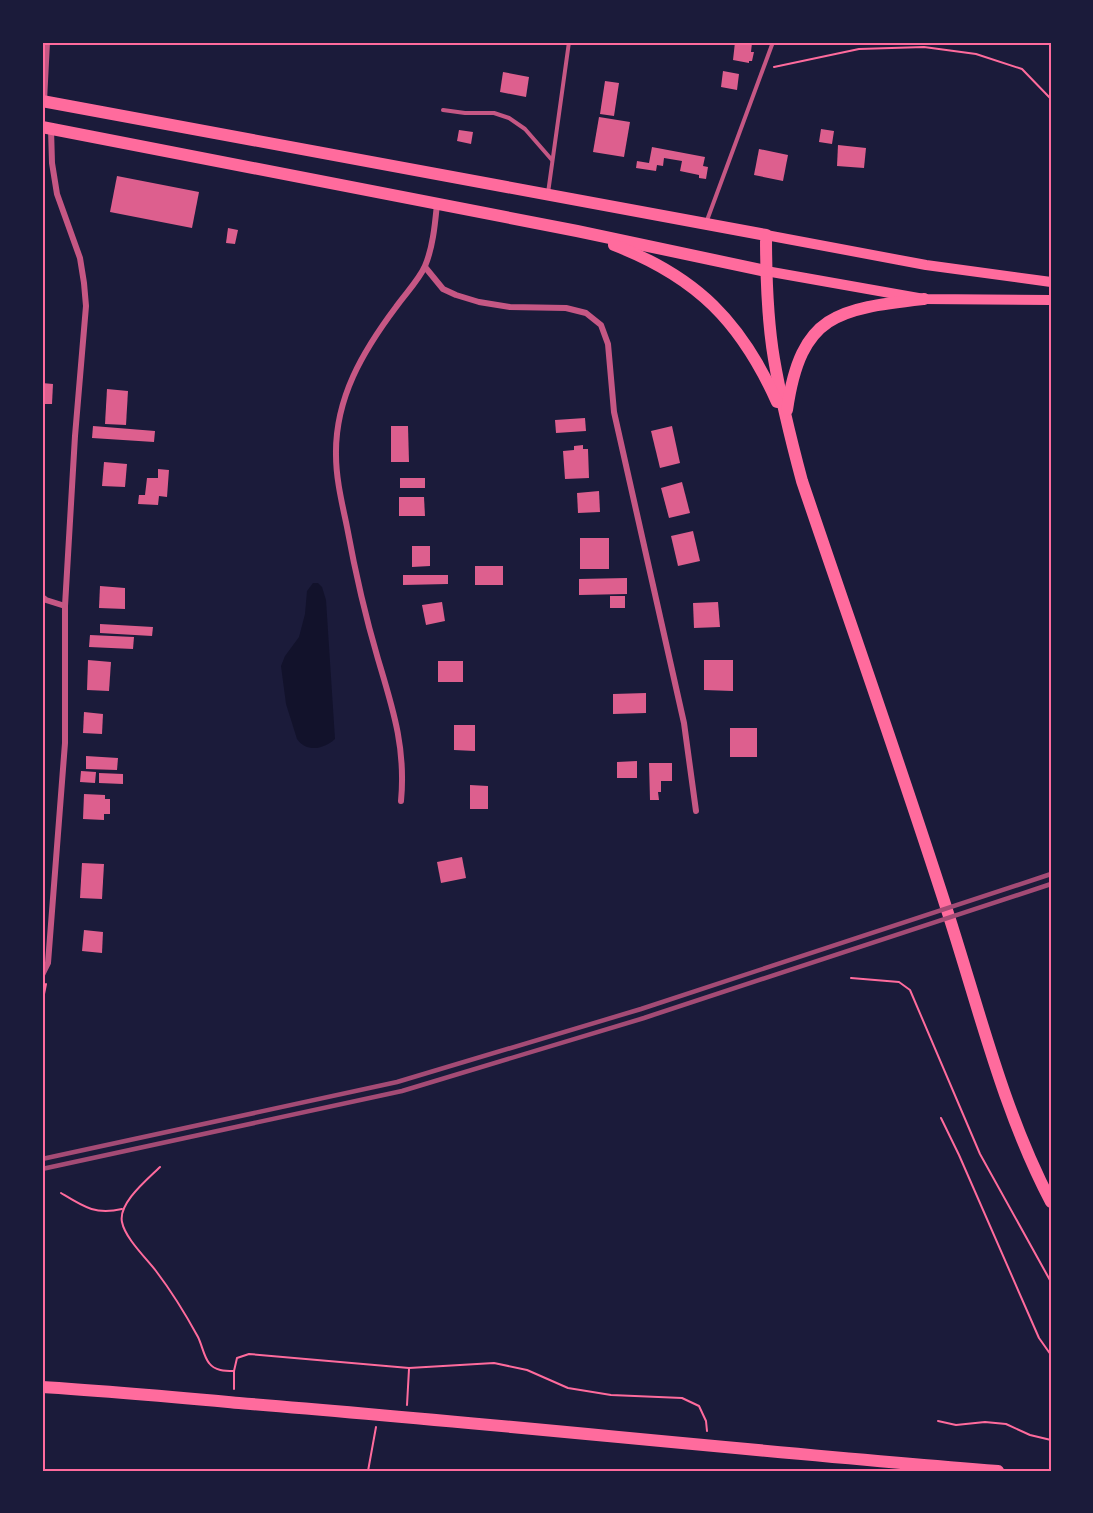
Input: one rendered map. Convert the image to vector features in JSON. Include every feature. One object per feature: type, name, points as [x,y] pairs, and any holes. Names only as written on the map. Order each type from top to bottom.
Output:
[{"type":"main road","points":[[43,101],[926,265],[1051,282]]},
{"type":"main road","points":[[46,128],[437,203],[766,272],[924,299]]},
{"type":"main road","points":[[577,231],[633,252],[664,267],[688,283],[712,304],[733,325],[761,366],[785,420]]},
{"type":"main road","points":[[766,235],[766,272],[774,357],[785,420],[802,481],[933,865],[1014,1123],[1051,1202]]},
{"type":"main road","points":[[785,420],[794,371],[804,348],[822,327],[840,314],[867,306],[924,299],[1051,300]]},
{"type":"main road","points":[[42,1387],[378,1414],[826,1458],[998,1471]]},
{"type":"street","points":[[43,101],[48,42]]},
{"type":"street","points":[[42,975],[48,963],[65,743],[65,606],[75,436],[86,306],[80,258],[57,194],[46,128]]},
{"type":"street","points":[[401,801],[403,776],[401,743],[357,577],[339,487],[336,456],[337,432],[343,402],[353,374],[370,342],[425,267],[434,233],[437,203]]},
{"type":"street","points":[[425,267],[443,289],[456,295],[479,302],[510,307],[566,308],[586,313],[601,325],[608,344],[614,412],[684,723],[696,811]]},
{"type":"street","points":[[42,597],[65,606]]},
{"type":"lane","points":[[548,194],[569,42]]},
{"type":"lane","points":[[705,224],[773,42]]},
{"type":"lane","points":[[443,110],[494,113],[509,118],[525,129],[552,161]]},
{"type":"path","points":[[764,69],[859,49],[924,47],[976,54],[1022,69],[1051,99]]},
{"type":"path","points":[[851,978],[899,982],[910,990],[980,1154],[1051,1282]]},
{"type":"path","points":[[941,1118],[1038,1338],[1051,1355]]},
{"type":"path","points":[[61,1193],[93,1211],[110,1212],[122,1209],[160,1167]]},
{"type":"path","points":[[122,1209],[122,1223],[190,1321],[208,1362],[216,1370],[234,1371]]},
{"type":"path","points":[[234,1402],[234,1371],[237,1358],[249,1354],[409,1368],[494,1363],[526,1370],[568,1388],[611,1395],[682,1398],[699,1406],[706,1421],[707,1446]]},
{"type":"path","points":[[407,1417],[409,1368]]},
{"type":"path","points":[[368,1471],[378,1414]]},
{"type":"path","points":[[938,1421],[956,1425],[985,1422],[1006,1424],[1030,1435],[1051,1440]]},
{"type":"shaded area","points":[[313,583],[318,583],[322,587],[326,600],[335,739],[316,748],[306,746],[297,739],[286,704],[281,666],[285,656],[299,637],[305,614],[307,591]]},
{"type":"building","points":[[735,42],[752,43],[751,52],[754,52],[752,61],[749,63],[733,60]]},
{"type":"building","points":[[723,71],[739,74],[737,90],[721,87]]},
{"type":"building","points":[[503,72],[529,77],[526,97],[500,92]]},
{"type":"building","points":[[605,81],[619,83],[614,116],[600,114]]},
{"type":"building","points":[[599,117],[630,122],[624,157],[593,152]]},
{"type":"building","points":[[821,129],[834,131],[832,144],[819,142]]},
{"type":"building","points":[[459,130],[473,132],[471,144],[457,141]]},
{"type":"building","points":[[838,145],[866,148],[864,168],[837,166]]},
{"type":"building","points":[[652,147],[705,157],[703,166],[708,167],[706,179],[680,171],[682,161],[664,158],[663,166],[657,165],[656,171],[636,168],[637,161],[649,163]]},
{"type":"building","points":[[759,149],[788,155],[783,181],[754,175]]},
{"type":"building","points":[[117,176],[199,192],[192,228],[110,212]]},
{"type":"building","points":[[228,228],[238,230],[235,244],[226,243]]},
{"type":"building","points":[[42,383],[53,384],[52,404],[42,404]]},
{"type":"building","points":[[107,389],[128,391],[126,425],[105,424]]},
{"type":"building","points":[[585,418],[586,431],[556,433],[555,420]]},
{"type":"building","points":[[93,426],[155,431],[154,442],[92,438]]},
{"type":"building","points":[[391,426],[408,426],[409,462],[391,462]]},
{"type":"building","points":[[672,426],[680,463],[660,468],[651,431]]},
{"type":"building","points":[[583,445],[583,449],[588,449],[589,478],[565,479],[563,451],[574,450],[574,446]]},
{"type":"building","points":[[104,462],[127,464],[125,487],[102,486]]},
{"type":"building","points":[[158,469],[169,470],[167,497],[159,496],[158,505],[138,504],[139,495],[145,495],[147,478],[158,478]]},
{"type":"building","points":[[400,478],[425,478],[425,488],[400,488]]},
{"type":"building","points":[[682,482],[690,513],[669,518],[661,488]]},
{"type":"building","points":[[599,491],[600,512],[578,513],[577,493]]},
{"type":"building","points":[[399,497],[424,497],[425,516],[399,516]]},
{"type":"building","points":[[693,531],[700,561],[678,566],[671,536]]},
{"type":"building","points":[[580,538],[609,538],[609,569],[580,569]]},
{"type":"building","points":[[412,546],[430,546],[430,566],[412,567]]},
{"type":"building","points":[[475,566],[503,566],[503,585],[475,585]]},
{"type":"building","points":[[403,575],[448,575],[448,584],[403,585]]},
{"type":"building","points":[[627,578],[627,594],[579,595],[579,579]]},
{"type":"building","points":[[100,586],[125,588],[125,609],[99,608]]},
{"type":"building","points":[[610,596],[625,596],[625,608],[610,608]]},
{"type":"building","points":[[442,602],[445,621],[426,625],[422,605]]},
{"type":"building","points":[[718,602],[720,627],[694,628],[693,603]]},
{"type":"building","points":[[100,624],[153,627],[152,636],[100,633]]},
{"type":"building","points":[[90,635],[134,637],[133,649],[89,647]]},
{"type":"building","points":[[88,660],[111,662],[109,691],[87,690]]},
{"type":"building","points":[[704,660],[733,660],[733,691],[704,690]]},
{"type":"building","points":[[438,661],[463,661],[463,682],[438,682]]},
{"type":"building","points":[[646,693],[646,713],[613,714],[613,694]]},
{"type":"building","points":[[84,712],[103,714],[102,734],[83,733]]},
{"type":"building","points":[[454,725],[475,725],[475,751],[454,750]]},
{"type":"building","points":[[730,728],[757,728],[757,757],[730,757]]},
{"type":"building","points":[[86,756],[118,758],[117,770],[86,769]]},
{"type":"building","points":[[637,761],[637,778],[617,778],[617,762]]},
{"type":"building","points":[[649,763],[672,763],[672,781],[661,781],[661,792],[658,792],[659,800],[650,800]]},
{"type":"building","points":[[81,771],[96,772],[95,783],[80,782]]},
{"type":"building","points":[[99,773],[123,774],[123,784],[99,783]]},
{"type":"building","points":[[470,785],[488,786],[488,809],[470,809]]},
{"type":"building","points":[[84,794],[105,795],[105,799],[110,799],[110,814],[104,814],[104,820],[83,819]]},
{"type":"building","points":[[462,857],[466,878],[441,883],[437,862]]},
{"type":"building","points":[[82,863],[104,864],[102,899],[80,898]]},
{"type":"building","points":[[84,930],[103,932],[102,953],[82,951]]},
{"type":"railway","points":[[42,1159],[397,1082],[641,1009],[1051,874]]},
{"type":"railway","points":[[42,1169],[402,1091],[644,1018],[1051,884]]}]
